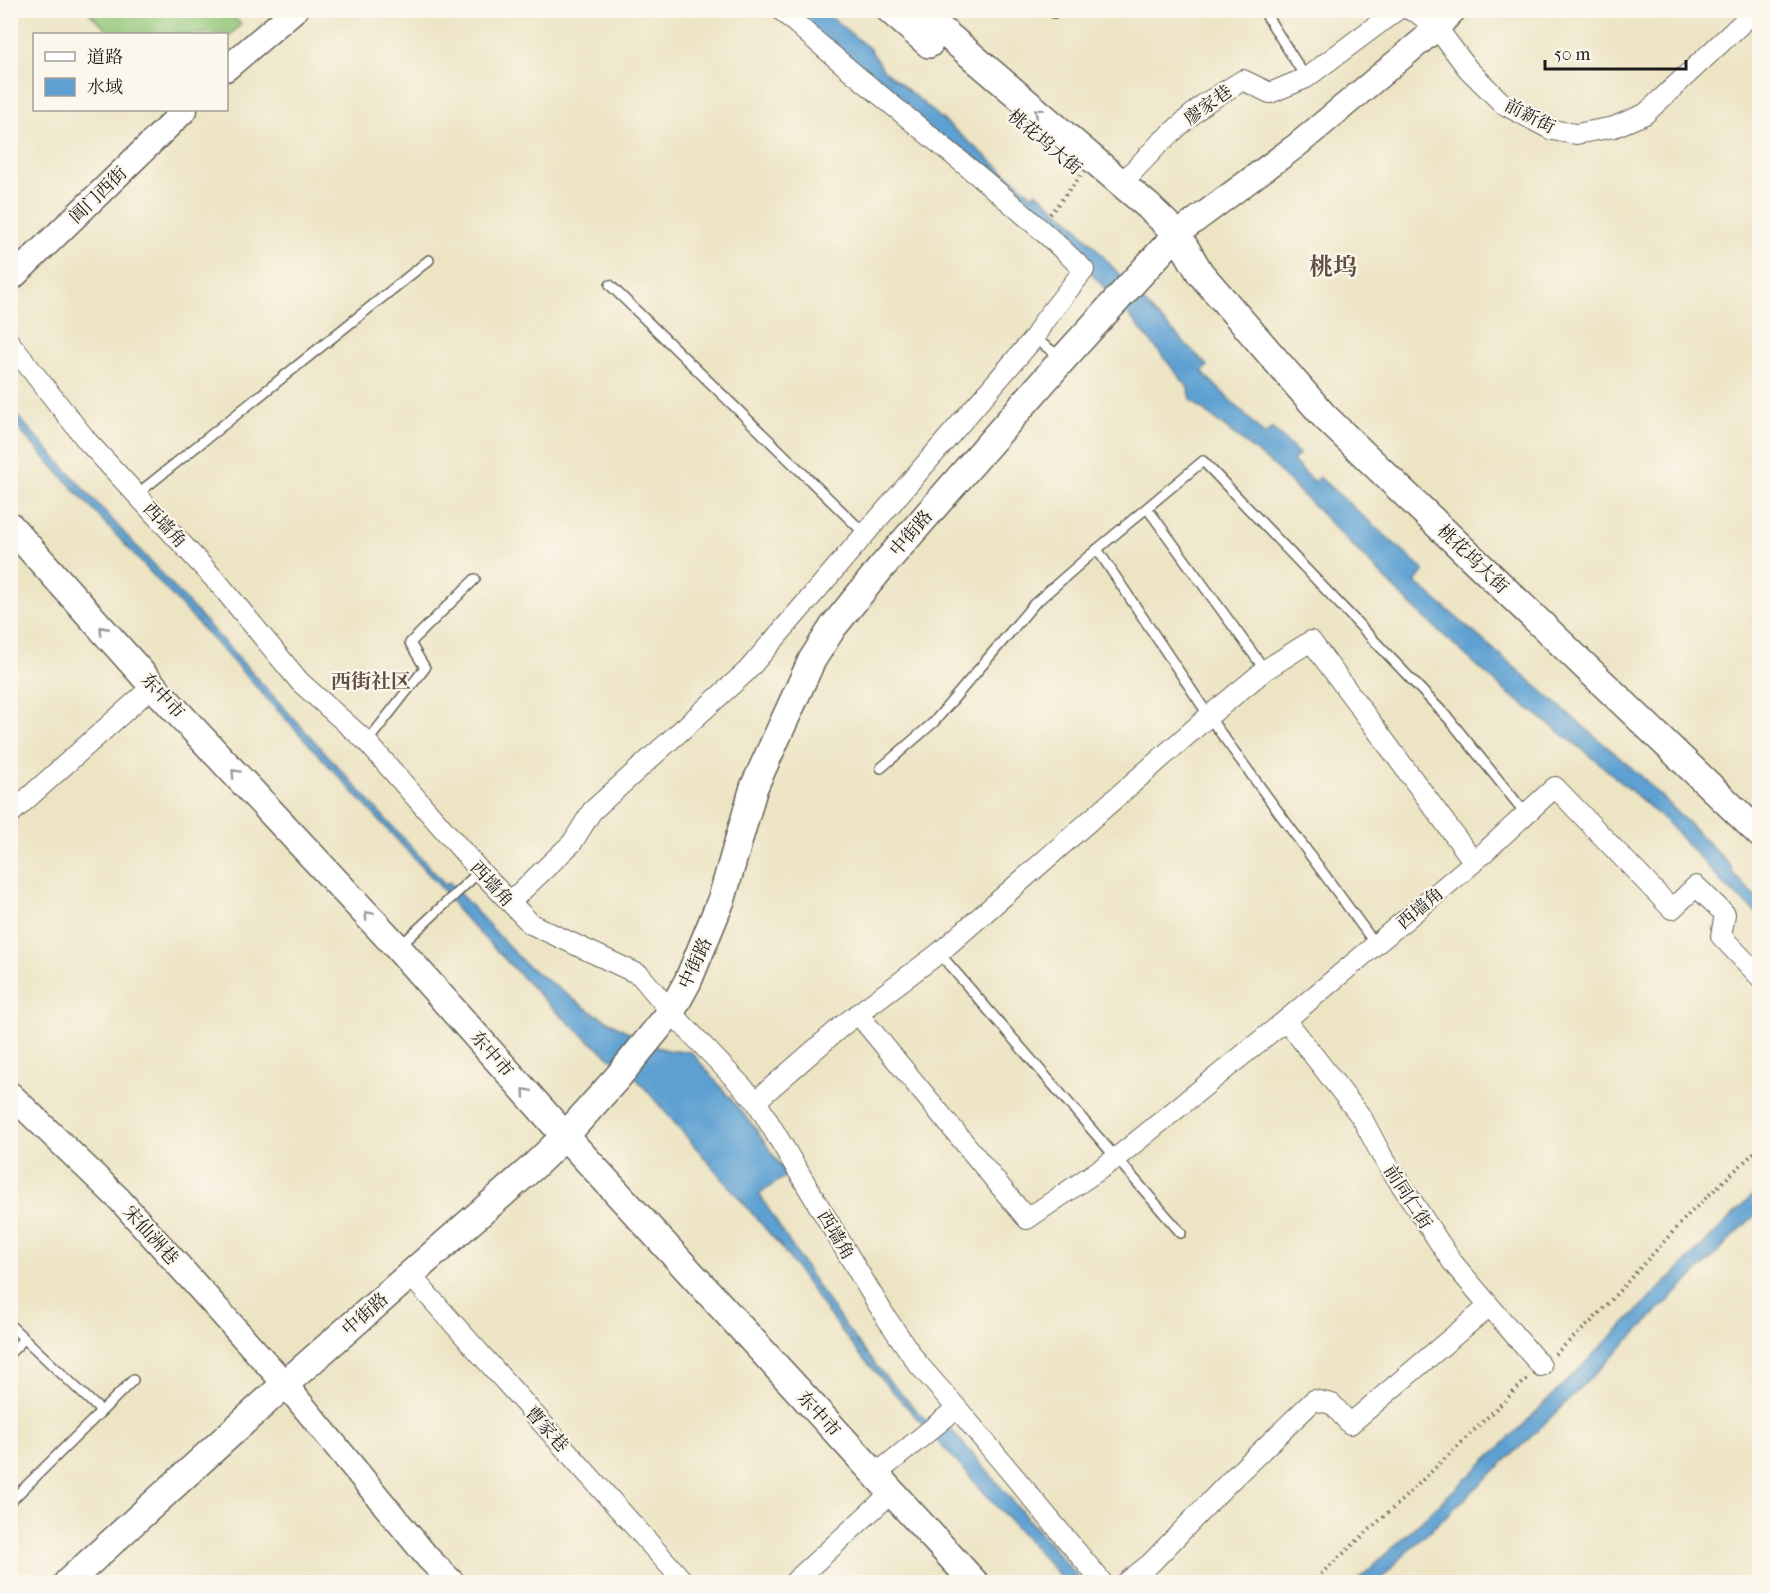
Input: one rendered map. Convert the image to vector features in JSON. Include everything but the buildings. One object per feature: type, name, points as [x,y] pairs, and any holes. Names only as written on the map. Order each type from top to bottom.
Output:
[{"type":"main road","name":"桃花坞大街","points":[[890,10],[1083,174],[1171,241]]},
{"type":"main road","name":"桃花坞大街","points":[[918,10],[1122,183],[1301,391],[1340,432],[1760,834]]},
{"type":"main road","name":"中街路","points":[[73,1581],[285,1384],[533,1167],[565,1136],[617,1078],[664,1020],[688,981],[722,898],[754,787],[812,660],[833,627],[880,568],[1063,359],[1171,241]]},
{"type":"main road","name":"东中市","points":[[10,526],[153,686],[398,948],[565,1136],[974,1582]]},
{"type":"street","points":[[228,67],[295,10]]},
{"type":"street","points":[[510,902],[572,843],[592,811],[747,671],[1034,338],[1044,321],[1084,270],[1040,226],[823,48],[781,10]]},
{"type":"street","points":[[1171,241],[1296,146],[1437,28],[1454,10]]},
{"type":"street","name":"前新街","points":[[1437,28],[1468,69],[1503,104],[1552,130],[1576,134],[1614,128],[1645,114],[1756,10]]},
{"type":"street","name":"廖家巷","points":[[1122,183],[1160,143],[1204,104],[1243,80],[1270,93],[1306,78],[1410,11],[1437,28]]},
{"type":"street","name":"阊门西街","points":[[10,280],[184,111]]},
{"type":"street","name":"西墙角","points":[[10,343],[88,442],[220,585],[300,682],[367,742],[473,878],[510,902],[531,924],[640,975],[664,1020],[756,1101],[885,1316],[918,1364],[953,1411],[1102,1582]]},
{"type":"street","points":[[756,1101],[858,1014],[939,952],[1209,716],[1265,670],[1311,641],[1474,862]]},
{"type":"street","points":[[10,814],[153,686]]},
{"type":"street","name":"西墙角","points":[[858,1014],[1026,1219],[1115,1159],[1286,1020],[1474,862],[1555,787],[1672,909],[1696,886],[1725,914],[1721,936],[1760,977]]},
{"type":"street","name":"前同仁街","points":[[1286,1020],[1362,1118],[1382,1156],[1434,1237],[1488,1307],[1540,1366]]},
{"type":"street","name":"宋仙洲巷","points":[[10,1094],[119,1199],[285,1384]]},
{"type":"street","name":"曹家巷","points":[[410,1275],[684,1582]]},
{"type":"street","points":[[1127,1582],[1151,1563],[1228,1483],[1314,1400],[1332,1404],[1350,1425],[1488,1307]]},
{"type":"street","points":[[285,1384],[428,1558],[452,1582]]},
{"type":"street","points":[[794,1582],[926,1433],[953,1411]]},
{"type":"lane","points":[[1263,10],[1306,78]]},
{"type":"lane","points":[[136,495],[429,260]]},
{"type":"lane","points":[[610,285],[865,534]]},
{"type":"lane","points":[[1034,338],[1063,359]]},
{"type":"lane","points":[[881,768],[933,722],[1034,604],[1096,549],[1203,461],[1449,719],[1526,814]]},
{"type":"lane","points":[[1147,508],[1265,670]]},
{"type":"lane","points":[[1096,549],[1209,716],[1376,945]]},
{"type":"lane","points":[[367,742],[425,668],[410,644],[475,579]]},
{"type":"lane","points":[[398,948],[473,878]]},
{"type":"lane","points":[[939,952],[1181,1233]]},
{"type":"lane","points":[[10,1325],[101,1411]]},
{"type":"lane","points":[[10,1353],[24,1339]]},
{"type":"lane","points":[[10,1502],[133,1380]]},
{"type":"path","points":[[1050,213],[1083,174]]},
{"type":"green space","points":[[87,11],[227,11],[241,24],[228,37],[228,33],[110,33]]},
{"type":"water","points":[[785,11],[823,11],[870,49],[883,69],[1032,195],[1036,192],[1076,226],[1151,310],[1208,366],[1202,372],[1265,435],[1272,428],[1299,454],[1293,461],[1314,482],[1319,477],[1424,570],[1415,582],[1640,775],[1730,865],[1735,876],[1759,900],[1759,915],[1725,886],[1671,826],[1643,801],[1586,752],[1505,691],[1416,610],[1275,467],[1192,401],[1187,386],[1080,260]]},
{"type":"water","points":[[10,408],[446,885],[449,882],[525,964],[587,1009],[649,1044],[670,1051],[688,1051],[693,1054],[752,1124],[787,1175],[759,1194],[839,1318],[883,1374],[928,1422],[938,1414],[1082,1582],[1065,1582],[861,1356],[782,1248],[637,1079],[550,1006],[458,911],[447,894],[11,421]]},
{"type":"water","points":[[1759,1189],[1759,1211],[1533,1435],[1378,1582],[1356,1582],[1522,1426]]},
{"type":"district","name":"桃坞","points":[[1333,267]]},
{"type":"district","name":"西街社区","points":[[371,681]]}]
